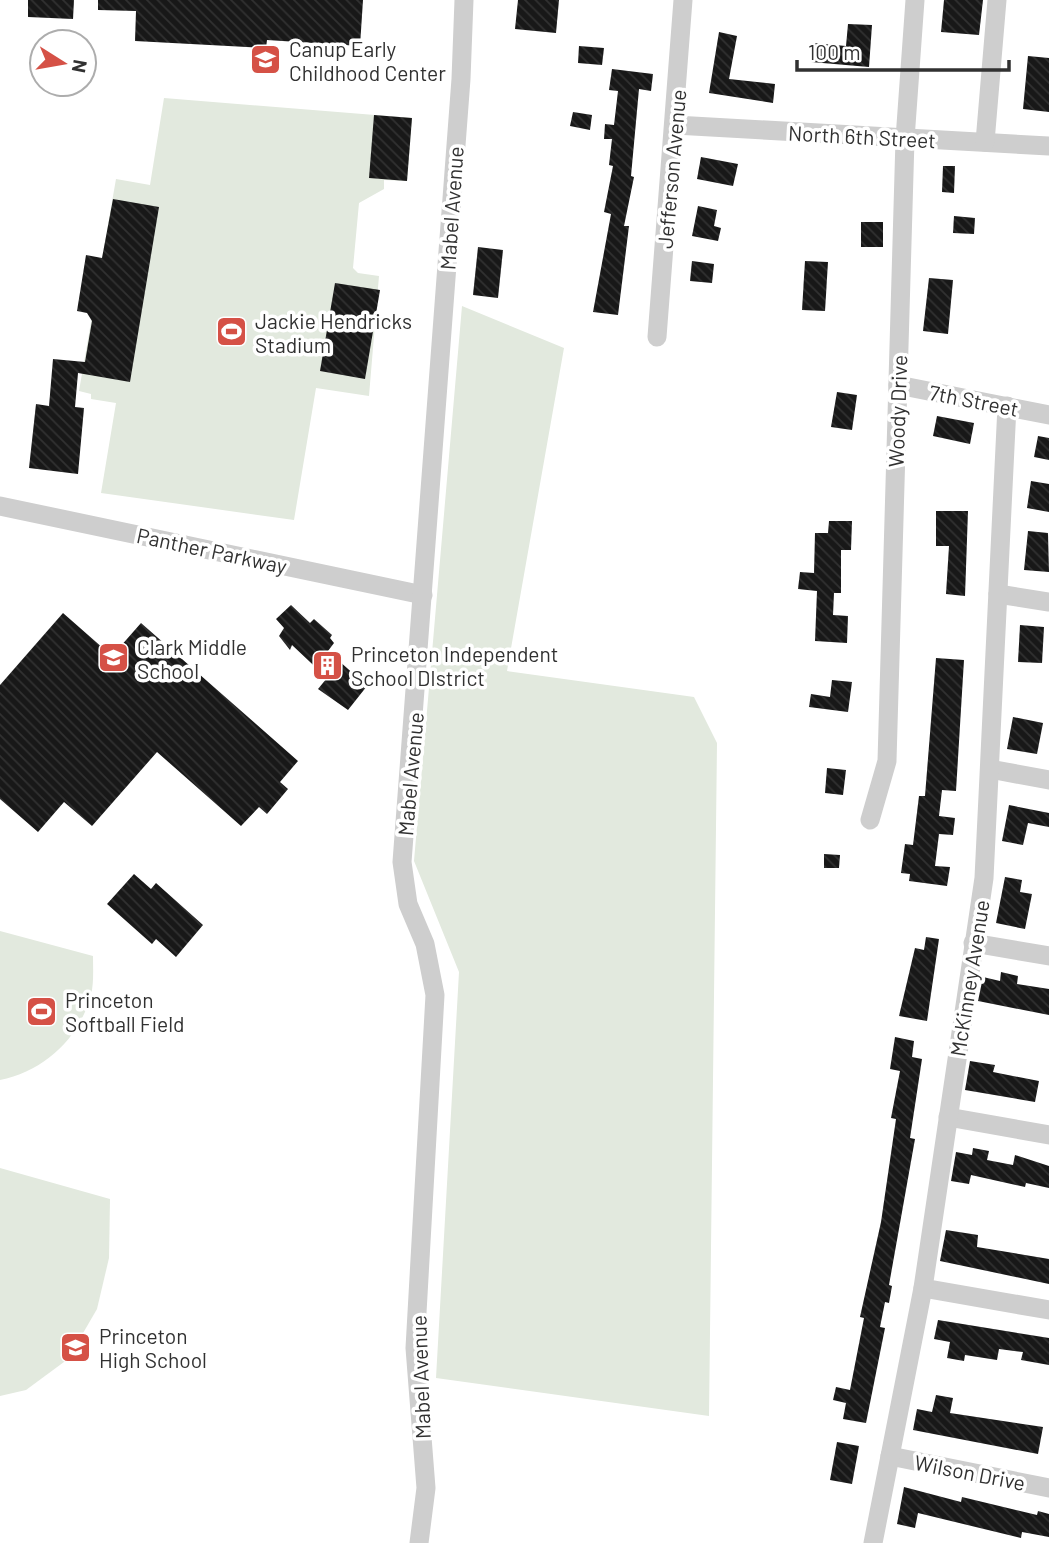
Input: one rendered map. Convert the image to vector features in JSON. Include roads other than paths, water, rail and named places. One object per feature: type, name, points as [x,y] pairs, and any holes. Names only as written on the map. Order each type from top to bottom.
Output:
[{"type":"street","name":"Mabel Avenue","points":[[419,1543],[426,1488],[415,1348],[435,995],[425,944],[408,904],[402,862],[461,79],[464,0]]},
{"type":"street","name":"Jefferson Avenue","points":[[657,337],[683,0]]},
{"type":"street","name":"Woody Drive","points":[[870,820],[887,761],[905,139],[915,0]]},
{"type":"street","points":[[985,142],[997,0]]},
{"type":"street","name":"North 6th Street","points":[[675,125],[1049,146]]},
{"type":"street","name":"7th Street","points":[[898,385],[1049,415]]},
{"type":"street","name":"McKinney Avenue","points":[[873,1543],[923,1288],[972,943],[984,878],[1007,406]]},
{"type":"street","name":"Panther Parkway","points":[[0,506],[423,595]]},
{"type":"street","points":[[998,594],[1049,603]]},
{"type":"street","points":[[990,769],[1049,780]]},
{"type":"street","points":[[972,943],[1049,956]]},
{"type":"street","points":[[948,1117],[1049,1135]]},
{"type":"street","points":[[923,1288],[1049,1310]]},
{"type":"street","name":"Wilson Drive","points":[[890,1456],[1049,1488]]},
{"type":"place","name":"Canup Early Childhood Center","points":[[266,60]]},
{"type":"place","name":"Jackie Hendricks Stadium","points":[[232,332]]},
{"type":"place","name":"Clark Middle School","points":[[114,658]]},
{"type":"place","name":"Princeton Independent School DIstrict","points":[[328,665]]},
{"type":"place","name":"Princeton Softball Field","points":[[42,1011]]},
{"type":"place","name":"Princeton High School","points":[[76,1347]]}]
